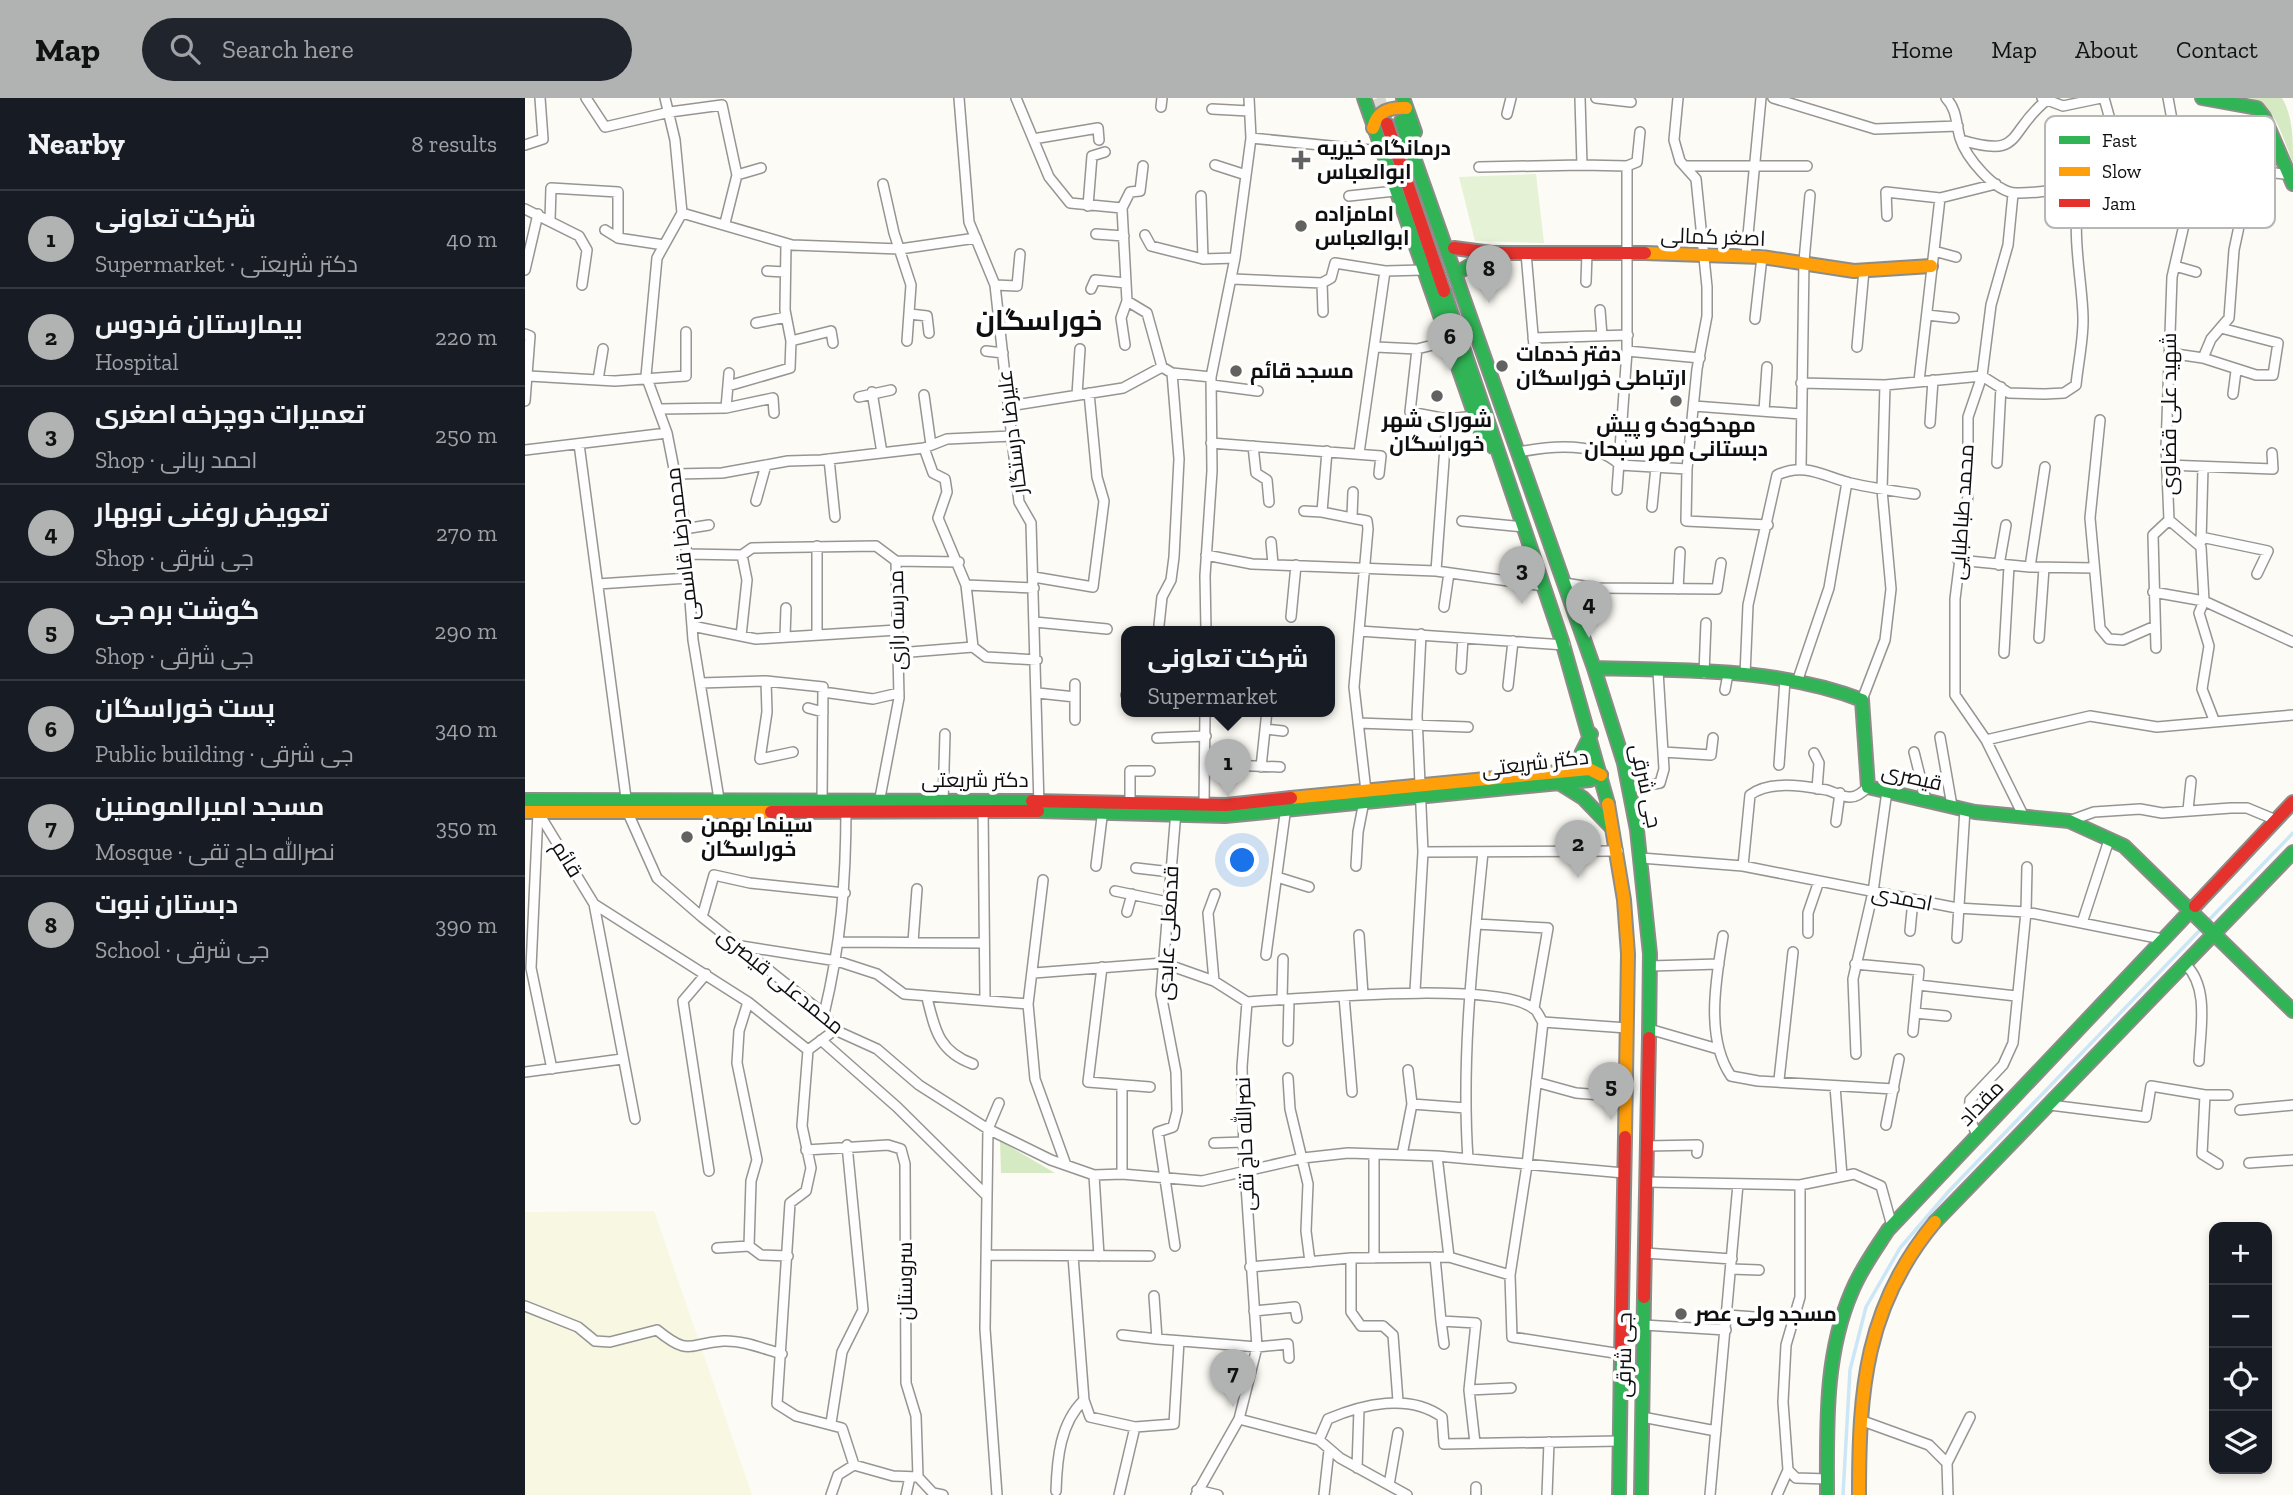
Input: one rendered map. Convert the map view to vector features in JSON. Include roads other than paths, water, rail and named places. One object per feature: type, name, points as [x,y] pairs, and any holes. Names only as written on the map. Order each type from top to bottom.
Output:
[{"type":"main road","points":[[1364,98],[1480,430],[1500,456]]},
{"type":"main road","points":[[2202,98],[2257,108],[2263,116]]},
{"type":"main road","points":[[1373,128],[1382,111],[1392,106],[1403,109],[1519,430],[1518,452]]},
{"type":"main road","name":"جی شرقی","points":[[1403,109],[1594,668],[1629,788],[1641,858],[1650,966],[1641,1495]]},
{"type":"main road","name":"جی شرقی","points":[[1387,124],[1565,645],[1591,734],[1615,832],[1626,905],[1627,1028],[1619,1495]]},
{"type":"main road","points":[[2275,142],[2291,179]]},
{"type":"main road","name":"اصغر کمالی","points":[[1454,248],[1492,253],[1629,252],[1706,257],[1747,256],[1804,261],[1821,268],[1864,270],[1931,266]]},
{"type":"main road","points":[[1462,270],[1492,253]]},
{"type":"main road","points":[[1594,668],[1745,675],[1836,687],[1862,700]]},
{"type":"main road","name":"قیصری","points":[[1862,700],[1868,787],[1959,808],[2069,821],[2125,846],[2293,1011]]},
{"type":"main road","points":[[1591,734],[1579,758],[1562,777],[1603,816],[1615,832]]},
{"type":"main road","name":"دکتر شریعتی","points":[[531,806],[983,805],[1204,810],[1287,805],[1562,777],[1589,769],[1601,775],[1626,774]]},
{"type":"main road","name":"مقداد","points":[[1827,1495],[1830,1371],[1839,1328],[1852,1293],[1892,1226],[2293,802]]},
{"type":"main road","points":[[1859,1495],[1863,1379],[1872,1337],[1896,1278],[1933,1224],[2293,852]]},
{"type":"street","points":[[525,145],[543,139],[540,98]]},
{"type":"street","points":[[586,98],[605,127],[725,101],[737,175],[725,223]]},
{"type":"street","points":[[665,98],[670,112],[682,213],[725,223],[786,244],[900,249],[976,238]]},
{"type":"street","name":"علیرضا درستگار","points":[[959,98],[969,222],[995,285],[1020,502],[1031,523],[1038,693],[1039,806]]},
{"type":"street","points":[[1016,98],[1049,177],[1070,203],[1122,208]]},
{"type":"street","points":[[1206,626],[1212,381],[1233,279],[1251,138],[1249,98]]},
{"type":"street","points":[[1507,114],[1511,98]]},
{"type":"street","points":[[1580,98],[1582,165]]},
{"type":"street","points":[[1596,98],[1631,102]]},
{"type":"street","points":[[1678,98],[1674,140],[1679,161],[1696,179],[1706,257],[1707,316],[1687,469],[1686,521],[1768,525]]},
{"type":"street","points":[[1747,256],[1761,98]]},
{"type":"street","points":[[1773,98],[1799,103],[1875,129],[1958,126]]},
{"type":"street","points":[[1946,98],[1953,105],[1961,140],[1973,166],[2013,194],[2045,191]]},
{"type":"street","points":[[1961,140],[1986,148],[2002,147],[2015,141],[2027,116],[2044,99],[2063,106],[2103,98],[2108,116]]},
{"type":"street","points":[[2168,98],[2171,116]]},
{"type":"street","points":[[1212,109],[1249,111]]},
{"type":"street","points":[[1033,139],[1098,128],[1099,140]]},
{"type":"street","points":[[1479,167],[1627,166],[1637,162],[1640,132]]},
{"type":"street","points":[[1251,138],[1381,151]]},
{"type":"street","points":[[1089,206],[1092,156],[1105,152]]},
{"type":"street","points":[[1215,165],[1246,175]]},
{"type":"street","points":[[1125,345],[1121,318],[1127,301],[1122,208],[1130,192],[1140,191],[1143,166]]},
{"type":"street","points":[[1617,489],[1628,335],[1627,166]]},
{"type":"street","points":[[1685,166],[1807,166]]},
{"type":"street","points":[[737,175],[761,168]]},
{"type":"street","points":[[883,184],[911,285],[907,341]]},
{"type":"street","points":[[1887,216],[1886,192],[1940,198],[1996,184]]},
{"type":"street","points":[[550,220],[551,188],[618,192],[618,238]]},
{"type":"street","points":[[1349,196],[1395,191]]},
{"type":"street","name":"محمد طباطبایی","points":[[2013,194],[2008,245],[1991,304],[1982,376],[1968,417],[1968,495],[1958,560],[1955,695],[1986,740],[2024,817]]},
{"type":"street","points":[[1801,468],[1804,261],[1810,195]]},
{"type":"street","points":[[1201,196],[1203,259]]},
{"type":"street","points":[[1919,381],[1940,198]]},
{"type":"street","points":[[525,209],[579,236],[587,250],[582,285]]},
{"type":"street","name":"محمدرضا قاسمی","points":[[682,213],[657,258],[646,376],[660,409],[675,474],[684,529],[692,626],[720,806]]},
{"type":"street","points":[[525,270],[538,214]]},
{"type":"street","points":[[1801,383],[1885,385],[1982,376],[2009,393],[2064,393],[2075,385],[2083,321],[2077,255],[2079,228]]},
{"type":"street","name":"شهید علی قضاوی","points":[[2183,228],[2175,265],[2169,353],[2169,520],[2201,542]]},
{"type":"street","points":[[2203,358],[2211,340],[2229,318],[2234,250],[2239,228]]},
{"type":"street","points":[[605,230],[618,238],[664,245]]},
{"type":"street","points":[[1096,234],[1124,236]]},
{"type":"street","points":[[1145,235],[1151,246],[1203,259],[1235,258]]},
{"type":"street","points":[[728,386],[790,368],[791,341],[786,317],[786,244]]},
{"type":"street","points":[[1934,251],[1956,257]]},
{"type":"street","points":[[1526,253],[1535,358]]},
{"type":"street","points":[[1586,282],[1587,253]]},
{"type":"street","points":[[995,285],[1017,286],[1020,254]]},
{"type":"street","points":[[1755,319],[1762,257]]},
{"type":"street","points":[[1233,279],[1322,283],[1331,278],[1335,263],[1385,271],[1423,270]]},
{"type":"street","points":[[2175,265],[2196,271]]},
{"type":"street","points":[[1857,347],[1864,270]]},
{"type":"street","points":[[767,271],[785,272]]},
{"type":"street","points":[[1359,453],[1385,271]]},
{"type":"street","points":[[1091,289],[1095,280],[1126,283]]},
{"type":"street","points":[[1322,283],[1323,312]]},
{"type":"street","points":[[1127,301],[1147,313],[1162,367],[1172,373],[1258,391]]},
{"type":"street","points":[[1600,310],[1602,336]]},
{"type":"street","points":[[910,314],[927,316],[929,333]]},
{"type":"street","points":[[1927,315],[1954,318]]},
{"type":"street","points":[[756,323],[786,317]]},
{"type":"street","points":[[2169,353],[2203,358],[2237,371],[2273,375],[2278,343],[2221,328]]},
{"type":"street","points":[[791,341],[831,331],[833,343]]},
{"type":"street","points":[[529,376],[599,380],[686,376],[686,332]]},
{"type":"street","points":[[525,401],[529,376],[528,335]]},
{"type":"street","points":[[1533,338],[1628,335]]},
{"type":"street","points":[[1376,347],[1417,349],[1448,341]]},
{"type":"street","points":[[599,380],[603,349]]},
{"type":"street","points":[[1077,395],[1080,349]]},
{"type":"street","points":[[1417,349],[1410,412],[1447,419],[1475,416]]},
{"type":"street","points":[[986,351],[1003,354]]},
{"type":"street","points":[[1627,351],[1700,358]]},
{"type":"street","points":[[1764,411],[1767,366]]},
{"type":"street","points":[[1009,406],[1123,388],[1162,367]]},
{"type":"street","points":[[2233,394],[2237,371]]},
{"type":"street","points":[[726,408],[729,373]]},
{"type":"street","points":[[1159,625],[1163,597],[1171,580],[1174,557],[1179,459],[1172,373]]},
{"type":"street","points":[[1930,424],[1933,380]]},
{"type":"street","points":[[1862,700],[1885,640],[1891,589],[1882,490],[1885,385]]},
{"type":"street","points":[[1997,463],[2001,387]]},
{"type":"street","points":[[859,397],[891,390]]},
{"type":"street","points":[[872,393],[882,453]]},
{"type":"street","points":[[1034,577],[1093,587],[1104,501],[1097,477],[1089,393]]},
{"type":"street","points":[[924,395],[927,446],[933,473],[945,479],[947,492],[939,518],[959,562],[966,585],[973,647]]},
{"type":"street","points":[[660,409],[726,408],[773,398],[773,413]]},
{"type":"street","points":[[1694,406],[1801,414]]},
{"type":"street","points":[[1436,571],[1447,419]]},
{"type":"street","points":[[2100,420],[2090,518],[2101,628],[2109,639],[2123,640],[2155,626]]},
{"type":"street","points":[[525,450],[667,433]]},
{"type":"street","points":[[675,474],[722,473],[766,465],[882,453],[927,446],[947,439],[1012,436]]},
{"type":"street","points":[[1211,443],[1381,456],[1379,474]]},
{"type":"street","points":[[579,444],[627,806],[657,878],[702,917]]},
{"type":"street","points":[[1253,446],[1256,473],[1267,480],[1269,502]]},
{"type":"street","points":[[1518,452],[1546,447],[1593,451],[1612,457],[1620,465],[1687,469]]},
{"type":"street","points":[[1322,512],[1327,451]]},
{"type":"street","points":[[2167,465],[2273,469],[2272,453]]},
{"type":"street","points":[[829,459],[835,517]]},
{"type":"street","points":[[756,501],[766,465]]},
{"type":"street","points":[[1652,507],[1656,467]]},
{"type":"street","points":[[2030,567],[2045,467]]},
{"type":"street","points":[[2203,467],[2201,542],[2204,601],[2199,613],[2209,646],[2202,689],[2214,720]]},
{"type":"street","points":[[1745,675],[1748,605],[1768,525],[1777,475],[1801,468],[1882,490],[1915,494]]},
{"type":"street","points":[[1779,765],[1791,681],[1829,588],[1847,482]]},
{"type":"street","points":[[1352,516],[1353,492]]},
{"type":"street","points":[[1304,511],[1352,516],[1367,521],[1354,687],[1364,797],[1356,866]]},
{"type":"street","points":[[2156,649],[2153,535],[2169,520]]},
{"type":"street","points":[[1462,521],[1524,527]]},
{"type":"street","points":[[2004,653],[2006,525]]},
{"type":"street","points":[[684,529],[709,526]]},
{"type":"street","points":[[1271,542],[1273,564]]},
{"type":"street","points":[[2201,542],[2268,551],[2257,574]]},
{"type":"street","points":[[817,546],[817,635]]},
{"type":"street","name":"مدرسه رازی","points":[[686,554],[741,555],[752,548],[876,546],[896,561],[899,693],[879,805]]},
{"type":"street","points":[[1678,589],[1680,552]]},
{"type":"street","points":[[741,555],[747,580],[741,636]]},
{"type":"street","points":[[1206,555],[1252,564],[1364,571],[1436,571],[1544,586]]},
{"type":"street","points":[[1958,560],[2044,568],[2094,568]]},
{"type":"street","points":[[896,561],[959,562]]},
{"type":"street","points":[[1565,583],[1597,588],[1717,589],[1721,563]]},
{"type":"street","points":[[1291,617],[1296,565]]},
{"type":"street","points":[[2039,638],[2044,568]]},
{"type":"street","points":[[1444,607],[1450,573]]},
{"type":"street","points":[[598,584],[688,578]]},
{"type":"street","points":[[966,585],[1034,588]]},
{"type":"street","points":[[2153,592],[2204,601],[2293,642]]},
{"type":"street","points":[[785,636],[786,608]]},
{"type":"street","points":[[1035,622],[1107,629]]},
{"type":"street","points":[[1704,673],[1706,623]]},
{"type":"street","points":[[692,626],[741,636],[897,630]]},
{"type":"street","points":[[1359,631],[1565,645]]},
{"type":"street","points":[[1415,991],[1423,852],[1417,723],[1421,634]]},
{"type":"street","points":[[1461,669],[1463,638]]},
{"type":"street","points":[[1508,686],[1513,641]]},
{"type":"street","points":[[898,653],[973,647],[986,657],[1037,660]]},
{"type":"street","points":[[1629,788],[1660,783],[1664,769],[1658,671]]},
{"type":"street","points":[[1725,690],[1728,674]]},
{"type":"street","points":[[766,681],[767,712],[760,759],[793,752]]},
{"type":"street","points":[[700,683],[766,681],[824,687],[822,806]]},
{"type":"street","points":[[1075,684],[1075,720]]},
{"type":"street","points":[[824,692],[873,699],[899,693]]},
{"type":"street","points":[[1038,693],[1075,697]]},
{"type":"street","points":[[808,708],[823,712]]},
{"type":"street","points":[[1986,740],[2090,716],[2157,727],[2293,715]]},
{"type":"street","points":[[1204,810],[1205,717]]},
{"type":"street","points":[[1261,767],[1266,717]]},
{"type":"street","points":[[1358,723],[1417,723],[1468,727]]},
{"type":"street","points":[[1265,729],[1283,731]]},
{"type":"street","points":[[943,805],[945,734]]},
{"type":"street","points":[[1157,738],[1206,736]]},
{"type":"street","points":[[1940,737],[1959,808],[1957,938]]},
{"type":"street","points":[[1663,752],[1711,755],[1713,738]]},
{"type":"street","points":[[1914,751],[1926,800]]},
{"type":"street","points":[[1814,753],[1819,764],[1817,789]]},
{"type":"street","points":[[1205,764],[1280,767]]},
{"type":"street","points":[[1130,807],[1130,771],[1150,771]]},
{"type":"street","points":[[2188,810],[2191,781]]},
{"type":"street","points":[[1743,866],[1750,794],[1760,787],[1817,789],[1849,797],[1862,793],[1868,787]]},
{"type":"street","points":[[1856,1054],[1853,979],[1873,892],[1887,791]]},
{"type":"street","points":[[1836,822],[1840,793]]},
{"type":"street","points":[[983,805],[985,999]]},
{"type":"street","points":[[1266,955],[1287,805]]},
{"type":"street","name":"قائم","points":[[531,806],[594,904],[635,1119]]},
{"type":"street","name":"قائم","points":[[531,806],[531,968],[552,1069]]},
{"type":"street","points":[[824,1014],[837,961],[845,893],[846,806]]},
{"type":"street","points":[[1096,866],[1103,807]]},
{"type":"street","name":"قدمعلی عابدی","points":[[1167,1177],[1159,1132],[1173,1127],[1177,1111],[1176,1072],[1161,994],[1176,808]]},
{"type":"street","points":[[2069,821],[2094,812],[2247,808],[2276,820]]},
{"type":"street","points":[[2082,923],[2109,840]]},
{"type":"street","points":[[1423,852],[1618,851]]},
{"type":"street","points":[[1468,1159],[1466,1108],[1469,996],[1483,852]]},
{"type":"street","name":"احمدی","points":[[1641,858],[1743,866],[1957,908],[2027,912],[2162,939]]},
{"type":"street","points":[[1977,1135],[1969,1117],[1970,1100],[2003,1065],[2013,1043],[2027,912],[2027,867]]},
{"type":"street","points":[[1136,868],[1171,872]]},
{"type":"street","name":"محمدعلی قیصری","points":[[845,893],[750,883],[713,875],[702,917],[824,1014],[835,1030],[877,1049],[919,1085],[988,1129],[1066,1165],[1094,1175],[1122,1174],[1202,1181],[1303,1158],[1374,1154],[1437,1156],[1624,1173]]},
{"type":"street","points":[[1277,877],[1309,887]]},
{"type":"street","points":[[1044,880],[1028,1004],[1035,1079],[1066,1165]]},
{"type":"street","points":[[1808,933],[1808,913],[1819,881]]},
{"type":"street","points":[[913,942],[917,888]]},
{"type":"street","points":[[1115,891],[1168,902]]},
{"type":"street","points":[[1127,912],[1132,894]]},
{"type":"street","points":[[1215,894],[1208,913],[1215,981]]},
{"type":"street","points":[[1910,931],[1913,900]]},
{"type":"street","points":[[594,904],[748,1002],[808,1051]]},
{"type":"street","points":[[1476,924],[1548,928],[1534,1009]]},
{"type":"street","points":[[1359,935],[1363,995]]},
{"type":"street","points":[[1723,936],[1716,982],[1718,1049],[1731,1076],[1835,1086],[1894,1088]]},
{"type":"street","points":[[839,942],[984,943]]},
{"type":"street","points":[[740,946],[837,961],[877,974],[904,994],[927,998],[985,999],[1028,1004]]},
{"type":"street","points":[[1779,1080],[1793,952]]},
{"type":"street","points":[[1283,959],[1288,1041]]},
{"type":"street","points":[[1034,973],[1163,963],[1215,981],[1247,1002],[1415,991],[1511,1000],[1534,1009],[1543,1022],[1527,1165],[1510,1275],[1512,1337],[1621,1354]]},
{"type":"street","points":[[1650,966],[1719,964]]},
{"type":"street","points":[[1856,964],[1919,970],[1913,1032]]},
{"type":"street","points":[[2185,964],[2194,972],[2201,991],[2199,1061]]},
{"type":"street","points":[[1102,967],[1088,1082],[1150,1087]]},
{"type":"street","points":[[706,974],[683,1001],[709,1171]]},
{"type":"street","points":[[1918,985],[2016,996]]},
{"type":"street","points":[[1344,996],[1352,1092]]},
{"type":"street","points":[[927,998],[937,1037],[957,1059],[973,1064]]},
{"type":"street","points":[[748,1002],[739,1031],[737,1063],[751,1116],[757,1160],[751,1181],[749,1245]]},
{"type":"street","name":"نصرالله حاج تقی","points":[[1196,1492],[1239,1419],[1257,1347],[1244,1142],[1243,1067],[1247,1002]]},
{"type":"street","points":[[1915,1013],[1946,1016]]},
{"type":"street","points":[[1543,1022],[1627,1028]]},
{"type":"street","points":[[1649,1029],[1718,1049]]},
{"type":"street","points":[[835,1030],[808,1051],[802,1126],[811,1168],[806,1191],[790,1202],[777,1404],[796,1416],[842,1428],[854,1465]]},
{"type":"street","points":[[821,1040],[897,1107],[987,1196]]},
{"type":"street","points":[[525,1072],[622,1059]]},
{"type":"street","points":[[1887,1125],[1899,1059]]},
{"type":"street","points":[[1402,1155],[1412,1104],[1408,1070]]},
{"type":"street","points":[[1288,1078],[1290,1109],[1308,1184],[1306,1231],[1310,1262]]},
{"type":"street","points":[[1536,1082],[1576,1093],[1626,1097]]},
{"type":"street","points":[[1122,1086],[1122,1174]]},
{"type":"street","points":[[1835,1086],[1842,1177]]},
{"type":"street","points":[[2050,1105],[2146,1117],[2151,1086],[2204,1095],[2228,1095]]},
{"type":"street","points":[[2204,1095],[2202,1154],[2218,1164]]},
{"type":"street","points":[[997,1495],[985,1329],[988,1129],[999,1102]]},
{"type":"street","points":[[1412,1104],[1466,1108]]},
{"type":"street","points":[[2240,1110],[2293,1105]]},
{"type":"street","points":[[1214,1143],[1244,1142]]},
{"type":"street","points":[[831,1423],[842,1352],[863,1310],[847,1145]]},
{"type":"street","name":"سروستان","points":[[806,1150],[847,1145],[888,1145],[901,1149],[905,1164],[906,1383],[916,1416],[914,1477]]},
{"type":"street","points":[[1647,1146],[1697,1145],[1697,1153]]},
{"type":"street","points":[[1374,1154],[1374,1258]]},
{"type":"street","points":[[1437,1156],[1449,1257]]},
{"type":"street","points":[[2249,1163],[2293,1160]]},
{"type":"street","points":[[1646,1182],[1800,1185],[1854,1174],[1881,1186],[1892,1226]]},
{"type":"street","points":[[1094,1175],[1099,1256]]},
{"type":"street","points":[[1167,1177],[1175,1246]]},
{"type":"street","points":[[1710,1495],[1738,1184]]},
{"type":"street","points":[[1777,1495],[1788,1470],[1783,1402],[1786,1345],[1800,1297],[1800,1185]]},
{"type":"street","points":[[717,1248],[749,1245],[761,1255],[788,1256]]},
{"type":"street","points":[[1645,1253],[1759,1270]]},
{"type":"street","points":[[986,1255],[1150,1256]]},
{"type":"street","points":[[1073,1256],[1084,1400],[1090,1417],[1135,1427],[1174,1424],[1179,1341]]},
{"type":"street","points":[[1435,1257],[1444,1344]]},
{"type":"street","points":[[1250,1267],[1351,1258],[1449,1257],[1510,1275]]},
{"type":"street","points":[[1351,1258],[1351,1312],[1361,1325],[1383,1326],[1393,1335],[1398,1401]]},
{"type":"street","points":[[1154,1296],[1157,1339]]},
{"type":"street","points":[[525,1306],[578,1327],[595,1341],[610,1342],[657,1330],[674,1345],[691,1348],[723,1341],[782,1354]]},
{"type":"street","points":[[1254,1311],[1295,1307],[1297,1318]]},
{"type":"street","points":[[1727,1315],[1755,1317]]},
{"type":"street","points":[[1441,1321],[1476,1323],[1469,1390],[1475,1443]]},
{"type":"street","points":[[1644,1325],[1726,1330]]},
{"type":"street","points":[[1122,1335],[1257,1347],[1288,1345],[1289,1358]]},
{"type":"street","points":[[1469,1390],[1511,1388]]},
{"type":"street","points":[[1056,1491],[1057,1461],[1063,1436],[1073,1410],[1084,1400]]},
{"type":"street","points":[[1319,1440],[1328,1419],[1398,1401],[1430,1408],[1442,1417],[1444,1444],[1619,1441]]},
{"type":"street","points":[[1357,1468],[1359,1409]]},
{"type":"street","points":[[1642,1417],[1716,1431]]},
{"type":"street","points":[[1948,1495],[1947,1463],[1970,1417]]},
{"type":"street","points":[[1239,1419],[1319,1440],[1329,1450],[1357,1468],[1407,1495]]},
{"type":"street","points":[[1860,1420],[1929,1445],[1947,1463]]},
{"type":"street","points":[[1119,1495],[1135,1427]]},
{"type":"street","points":[[1389,1485],[1398,1433]]},
{"type":"street","points":[[1547,1495],[1549,1442]]},
{"type":"street","points":[[1324,1495],[1329,1450]]},
{"type":"street","points":[[831,1495],[838,1475],[854,1465],[893,1476],[914,1477],[933,1493],[943,1495]]},
{"type":"street","points":[[1788,1470],[1795,1478],[1828,1479]]},
{"type":"street","points":[[906,1495],[914,1477]]},
{"type":"street","points":[[1196,1492],[1218,1495]]},
{"type":"waterway","points":[[2207,922],[2293,833]]},
{"type":"waterway","points":[[1843,1495],[1850,1370],[1866,1307],[1900,1248],[1949,1191],[2202,928]]},
{"type":"tunnel","points":[[1378,98],[1386,123]]},
{"type":"place","name":"درمانگاه خیریه ابوالعباس","points":[[1301,160]]},
{"type":"place","name":"امامزاده ابوالعباس","points":[[1301,226]]},
{"type":"place","name":"دبستان نبوت","points":[[1489,303]]},
{"type":"place","name":"دفتر خدمات ارتباطی خوراسگان","points":[[1502,366]]},
{"type":"place","name":"مسجد قائم","points":[[1236,371]]},
{"type":"place","name":"پست خوراسگان","points":[[1450,371]]},
{"type":"place","name":"شورای شهر خوراسگان","points":[[1437,396]]},
{"type":"place","name":"مهدکودک و پیش دبستانی مهر سبحان","points":[[1676,401]]},
{"type":"place","name":"تعمیرات دوچرخه اصغری","points":[[1522,604]]},
{"type":"place","name":"تعویض روغنی نوبهار","points":[[1589,638]]},
{"type":"place","name":"شرکت تعاونی","points":[[1228,797]]},
{"type":"place","name":"سینما بهمن خوراسگان","points":[[687,837]]},
{"type":"place","name":"بیمارستان فردوس","points":[[1578,878]]},
{"type":"place","name":"گوشت بره جی","points":[[1611,1120]]},
{"type":"place","name":"مسجد ولی عصر","points":[[1681,1314]]},
{"type":"place","name":"مسجد امیرالمومنین","points":[[1233,1407]]},
{"type":"district","name":"خوراسگان","points":[[1039,320]]}]
